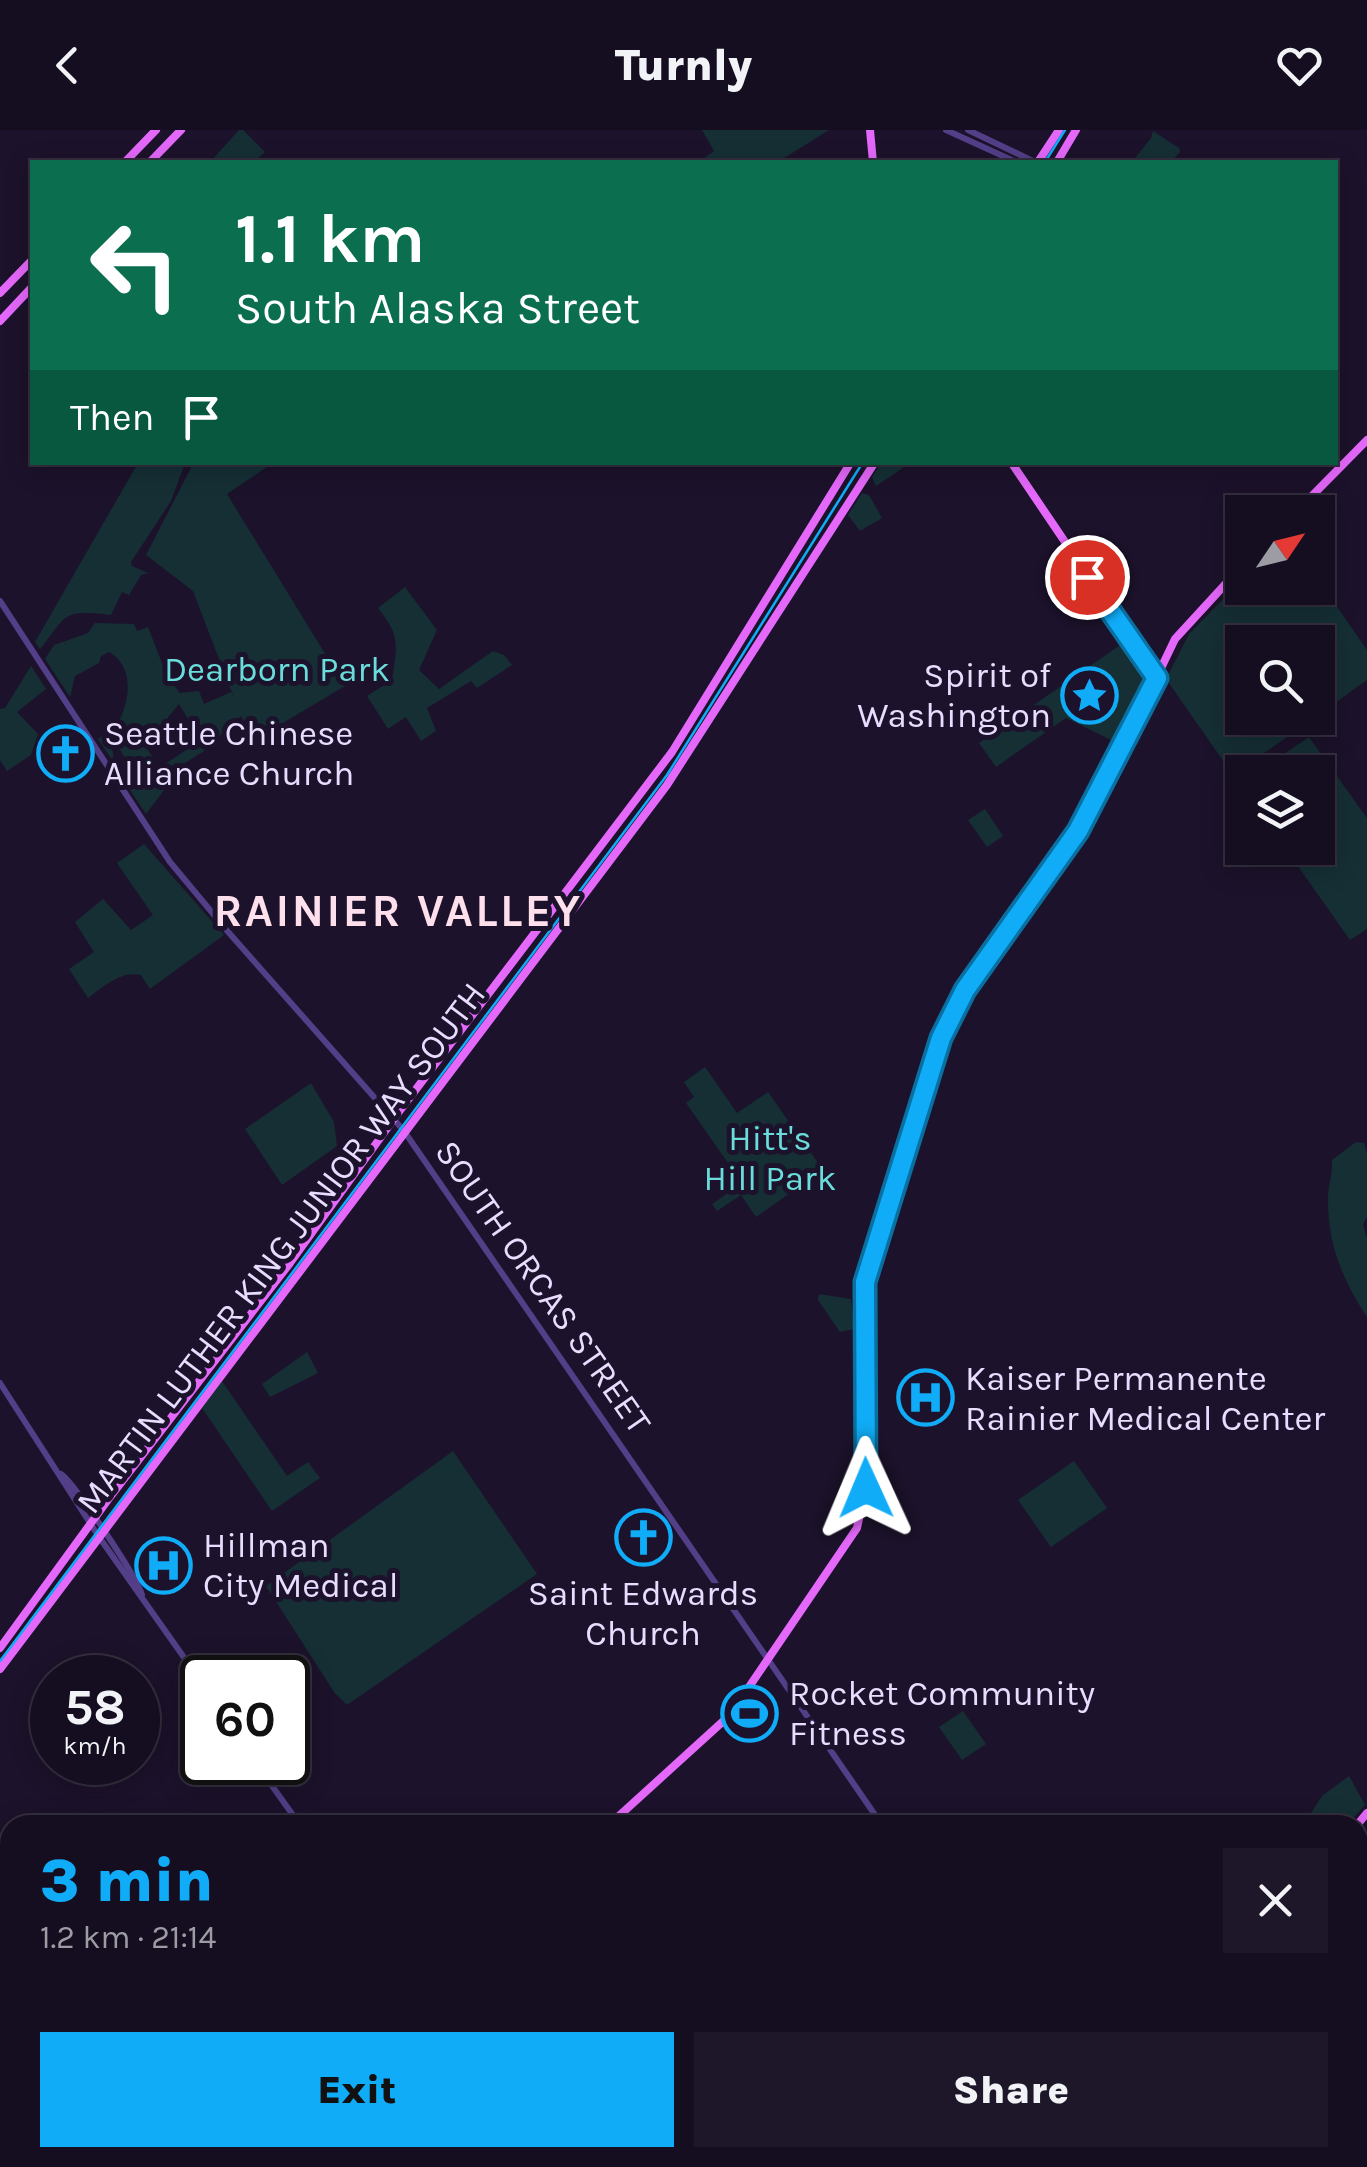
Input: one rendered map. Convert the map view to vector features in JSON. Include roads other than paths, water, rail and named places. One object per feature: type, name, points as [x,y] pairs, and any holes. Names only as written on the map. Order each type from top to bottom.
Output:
[{"type":"main road","points":[[127,160],[156,130]]},
{"type":"main road","points":[[152,160],[181,130]]},
{"type":"main road","points":[[870,130],[873,160]]},
{"type":"main road","points":[[1037,160],[1058,130]]},
{"type":"main road","points":[[1058,160],[1076,130]]},
{"type":"main road","points":[[0,293],[30,262]]},
{"type":"main road","points":[[0,322],[30,289]]},
{"type":"main road","points":[[1313,495],[1367,440]]},
{"type":"main road","name":"MARTIN LUTHER KING JUNIOR WAY SOUTH","points":[[0,1648],[672,752],[848,465]]},
{"type":"main road","name":"MARTIN LUTHER KING JUNIOR WAY SOUTH","points":[[0,1669],[666,785],[872,465]]},
{"type":"main road","points":[[1013,465],[1157,678]]},
{"type":"main road","points":[[620,1815],[733,1712],[852,1538],[866,1488],[865,1282],[944,1030],[965,990],[1078,831],[1181,630],[1225,584]]},
{"type":"street","points":[[946,130],[1012,160]]},
{"type":"street","points":[[968,130],[1032,160]]},
{"type":"street","name":"SOUTH ORCAS STREET","points":[[0,602],[170,862],[404,1131],[875,1815]]},
{"type":"street","points":[[0,1383],[60,1473],[70,1480],[101,1534],[182,1655]]},
{"type":"street","points":[[272,1785],[293,1815]]},
{"type":"tram line","points":[[1046,160],[1065,130]]},
{"type":"tram line","points":[[0,1661],[667,775],[861,465]]},
{"type":"place","name":"Spirit of Washington","points":[[1090,695]]},
{"type":"place","name":"Seattle Chinese Alliance Church","points":[[65,753]]},
{"type":"place","name":"Kaiser Permanente Rainier Medical Center","points":[[926,1398]]},
{"type":"place","name":"Saint Edwards Church","points":[[643,1537]]},
{"type":"place","name":"Hillman City Medical","points":[[164,1565]]},
{"type":"place","name":"Rocket Community Fitness","points":[[750,1713]]},
{"type":"district","name":"RAINIER VALLEY","points":[[398,911]]},
{"type":"park label","name":"Dearborn Park","points":[[277,669]]},
{"type":"park label","name":"Hitt's Hill Park","points":[[770,1158]]}]
